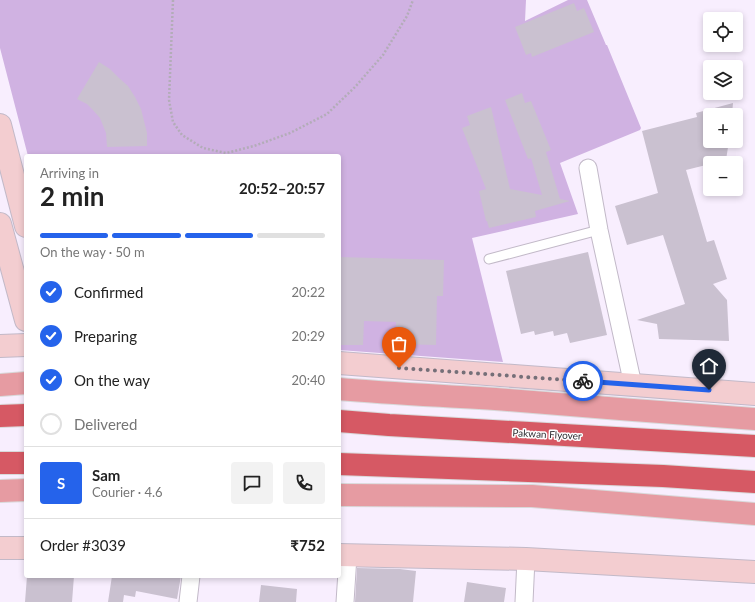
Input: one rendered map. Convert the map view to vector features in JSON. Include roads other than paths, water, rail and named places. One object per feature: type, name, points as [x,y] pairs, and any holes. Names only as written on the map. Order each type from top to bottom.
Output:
[{"type":"highway","points":[[0,416],[24,415]]},
{"type":"highway","name":"Pakwan Flyover","points":[[341,421],[755,446]]},
{"type":"highway","points":[[0,464],[24,464]]},
{"type":"highway","points":[[341,464],[663,476],[755,482]]},
{"type":"main road","points":[[0,385],[24,383]]},
{"type":"main road","points":[[341,389],[755,419]]},
{"type":"main road","points":[[0,491],[24,490]]},
{"type":"main road","points":[[341,495],[532,496],[755,514]]},
{"type":"street","points":[[0,125],[24,218]]},
{"type":"street","points":[[588,168],[599,230],[634,385]]},
{"type":"street","points":[[0,224],[24,313]]},
{"type":"street","points":[[0,346],[24,344]]},
{"type":"street","points":[[341,363],[755,394]]},
{"type":"street","points":[[0,548],[24,548]]},
{"type":"street","points":[[345,602],[344,556],[526,559],[755,572]]},
{"type":"street","points":[[524,602],[526,559]]},
{"type":"street","points":[[188,602],[191,578]]},
{"type":"lane","points":[[489,259],[599,230]]}]
